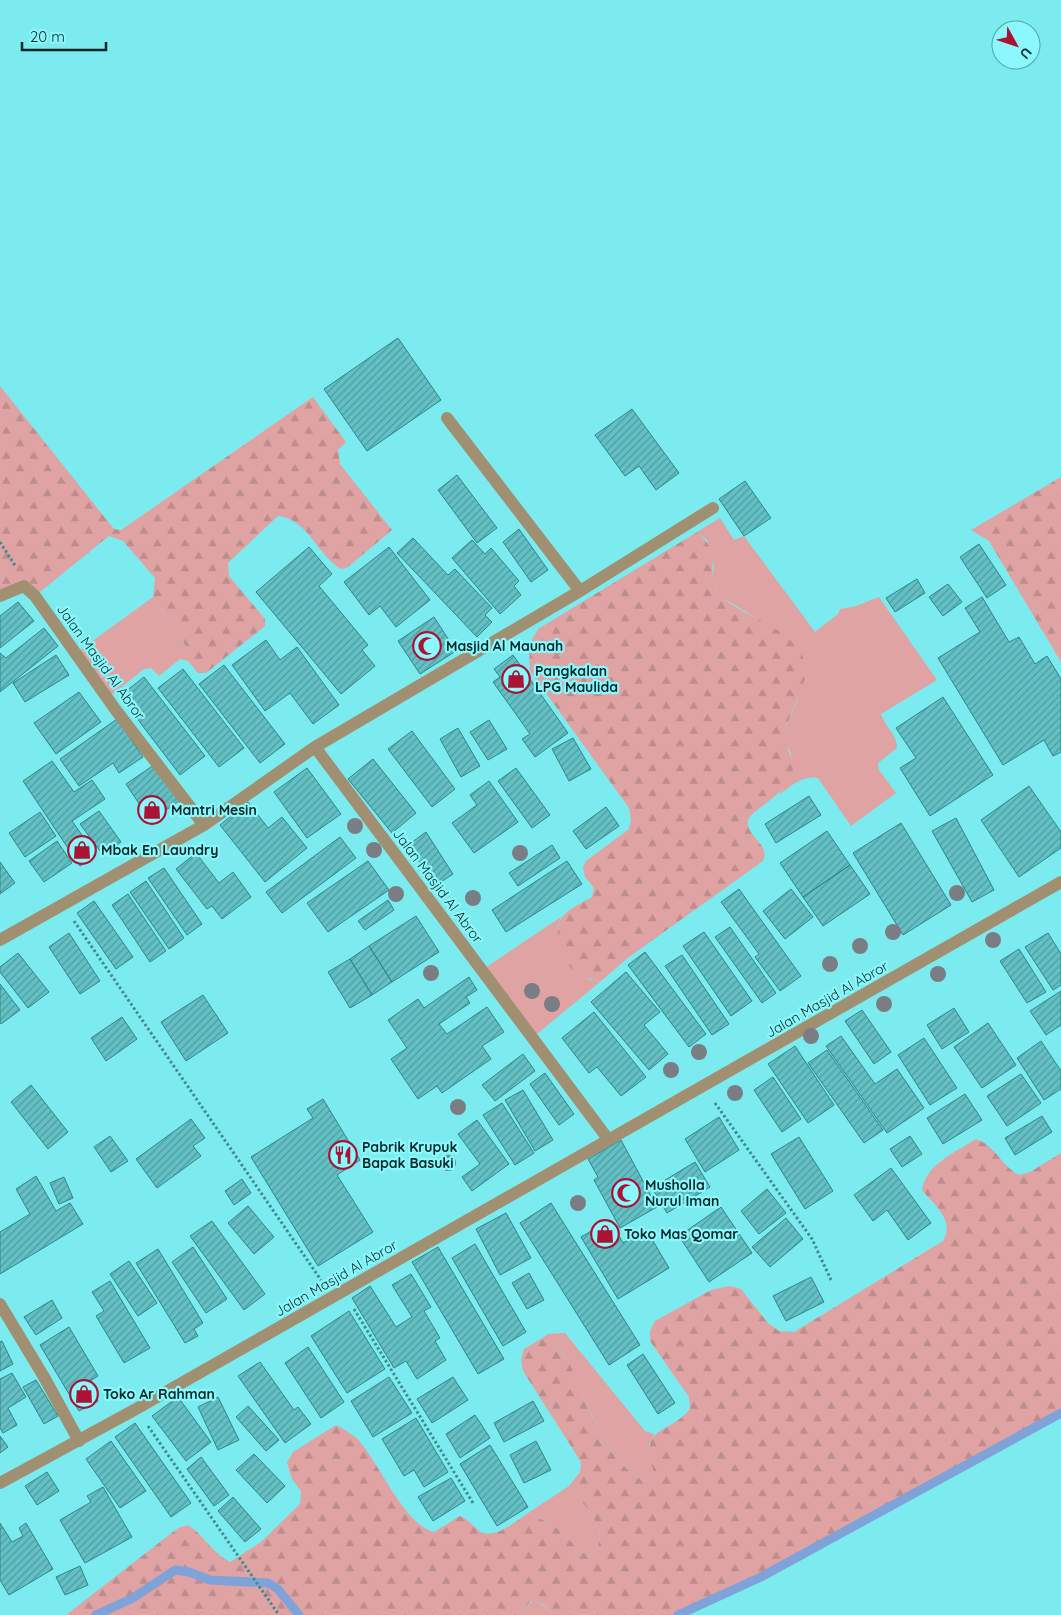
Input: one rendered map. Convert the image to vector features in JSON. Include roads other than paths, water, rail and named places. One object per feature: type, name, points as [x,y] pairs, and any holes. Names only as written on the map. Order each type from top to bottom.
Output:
[{"type":"street","points":[[446,418],[580,591]]},
{"type":"street","points":[[2,936],[62,905],[204,825],[315,747],[580,591],[712,508]]},
{"type":"street","name":"Jalan Masjid Al Abror","points":[[0,596],[24,586],[35,596],[204,825]]},
{"type":"street","name":"Jalan Masjid Al Abror","points":[[315,747],[608,1139]]},
{"type":"street","name":"Jalan Masjid Al Abror","points":[[0,1483],[136,1409],[1061,882]]},
{"type":"street","points":[[0,1304],[44,1377],[79,1441]]},
{"type":"waterway","points":[[678,1615],[761,1577],[1061,1413]]},
{"type":"waterway","points":[[96,1615],[133,1598],[175,1570],[189,1572],[210,1580],[268,1583],[278,1589],[299,1615]]},
{"type":"place","name":"Masjid Al Maunah","points":[[427,646]]},
{"type":"place","name":"Pangkalan LPG Maulida","points":[[516,679]]},
{"type":"place","name":"Mantri Mesin","points":[[152,810]]},
{"type":"place","name":"Mbak En Laundry","points":[[82,850]]},
{"type":"place","name":"Pabrik Krupuk Bapak Basuki","points":[[343,1155]]},
{"type":"place","name":"Musholla Nurul Iman","points":[[626,1193]]},
{"type":"place","name":"Toko Mas Qomar","points":[[605,1234]]},
{"type":"place","name":"Toko Ar Rahman","points":[[84,1394]]}]
